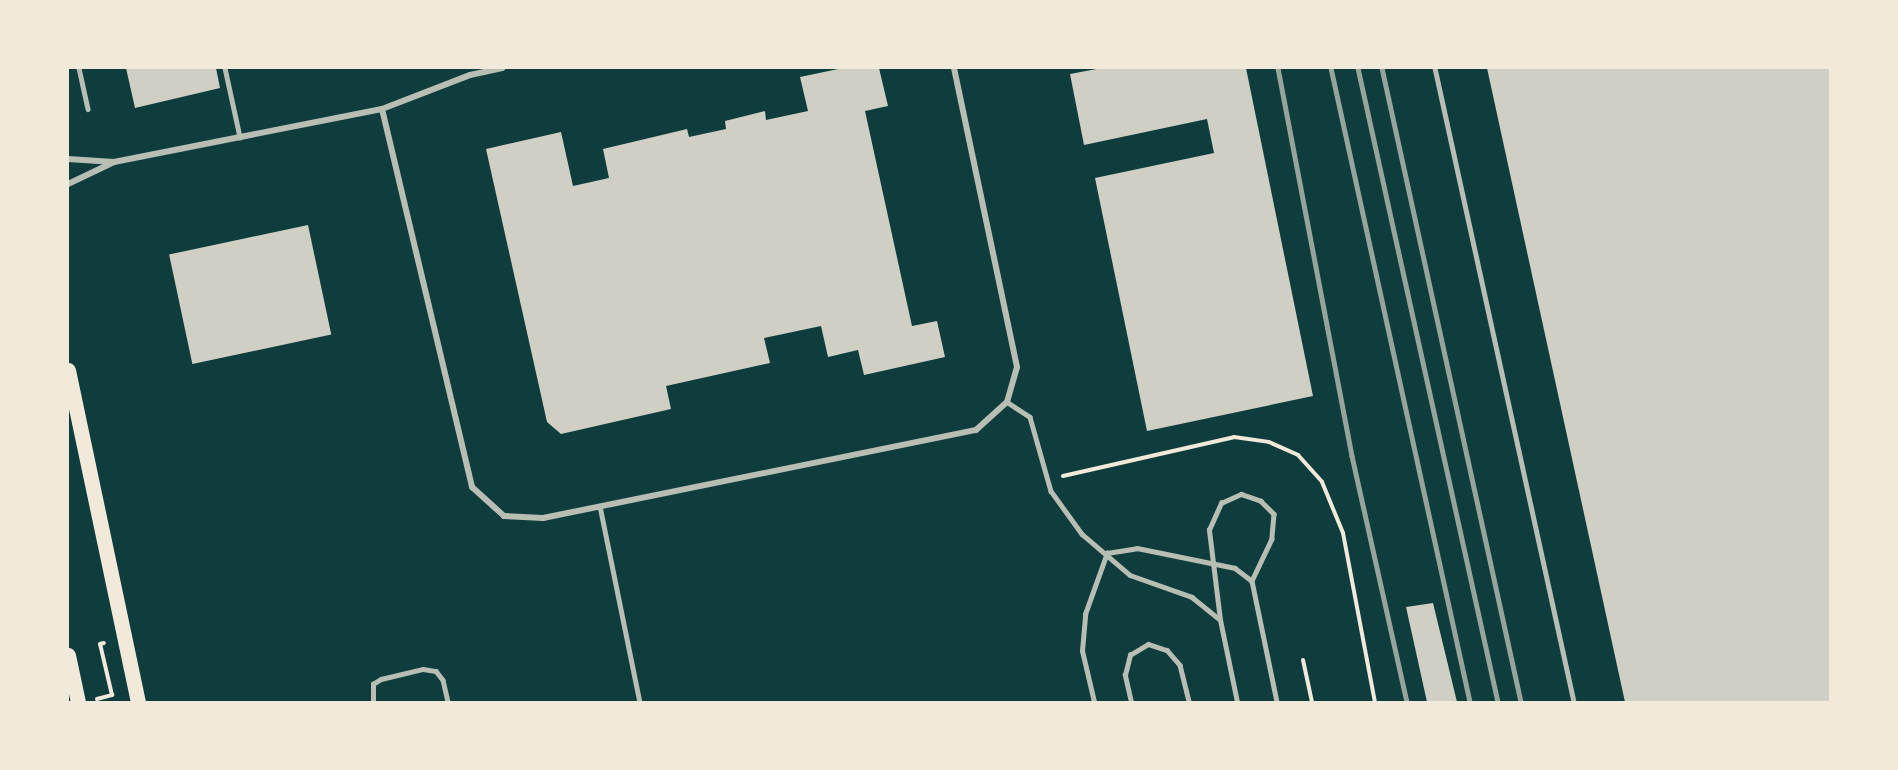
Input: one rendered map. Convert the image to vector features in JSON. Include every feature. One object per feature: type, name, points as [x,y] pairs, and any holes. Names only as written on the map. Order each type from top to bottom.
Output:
[{"type":"main road","points":[[68,370],[138,702]]},
{"type":"main road","points":[[68,655],[78,702]]},
{"type":"street","points":[[68,184],[114,162],[382,109],[470,75],[502,68]]},
{"type":"street","points":[[382,109],[472,487],[504,516],[543,518],[976,430],[1007,402],[1017,367],[954,68]]},
{"type":"street","points":[[68,159],[114,162]]},
{"type":"lane","points":[[79,68],[88,109]]},
{"type":"lane","points":[[225,68],[240,137]]},
{"type":"lane","points":[[1435,68],[1574,702]]},
{"type":"lane","points":[[1007,402],[1030,417],[1051,491],[1065,515],[1130,575],[1192,597],[1220,620]]},
{"type":"lane","points":[[1238,702],[1220,620],[1209,530],[1221,503],[1241,494],[1261,501],[1274,514],[1272,539],[1252,581],[1277,702]]},
{"type":"lane","points":[[600,506],[640,702]]},
{"type":"lane","points":[[1107,553],[1137,548],[1235,568],[1252,581]]},
{"type":"lane","points":[[1094,702],[1082,651],[1085,614],[1107,553]]},
{"type":"lane","points":[[1131,702],[1125,675],[1130,655],[1148,644],[1167,650],[1180,665],[1189,702]]},
{"type":"lane","points":[[373,702],[373,684],[381,679],[423,669],[436,671],[443,680],[448,702]]},
{"type":"path","points":[[1303,660],[1312,702]]},
{"type":"building","points":[[126,68],[216,68],[220,88],[135,108]]},
{"type":"building","points":[[843,68],[879,68],[888,106],[865,111],[912,326],[937,321],[945,357],[864,375],[858,350],[828,357],[821,326],[764,338],[770,363],[666,386],[671,409],[561,434],[547,422],[486,149],[561,132],[573,186],[609,178],[603,149],[687,129],[689,137],[726,129],[725,121],[765,111],[766,120],[808,111],[800,77]]},
{"type":"building","points":[[1102,68],[1246,68],[1313,396],[1147,431],[1095,178],[1214,153],[1207,119],[1084,145],[1070,74]]},
{"type":"building","points":[[1487,68],[1830,68],[1830,702],[1625,702]]},
{"type":"building","points":[[308,225],[331,335],[192,364],[169,255]]},
{"type":"building","points":[[1433,603],[1457,702],[1427,702],[1406,607]]},
{"type":"railway","points":[[1278,68],[1352,456],[1407,702]]},
{"type":"railway","points":[[1331,68],[1470,702]]},
{"type":"railway","points":[[1358,68],[1498,702]]},
{"type":"railway","points":[[1382,68],[1521,702]]}]
